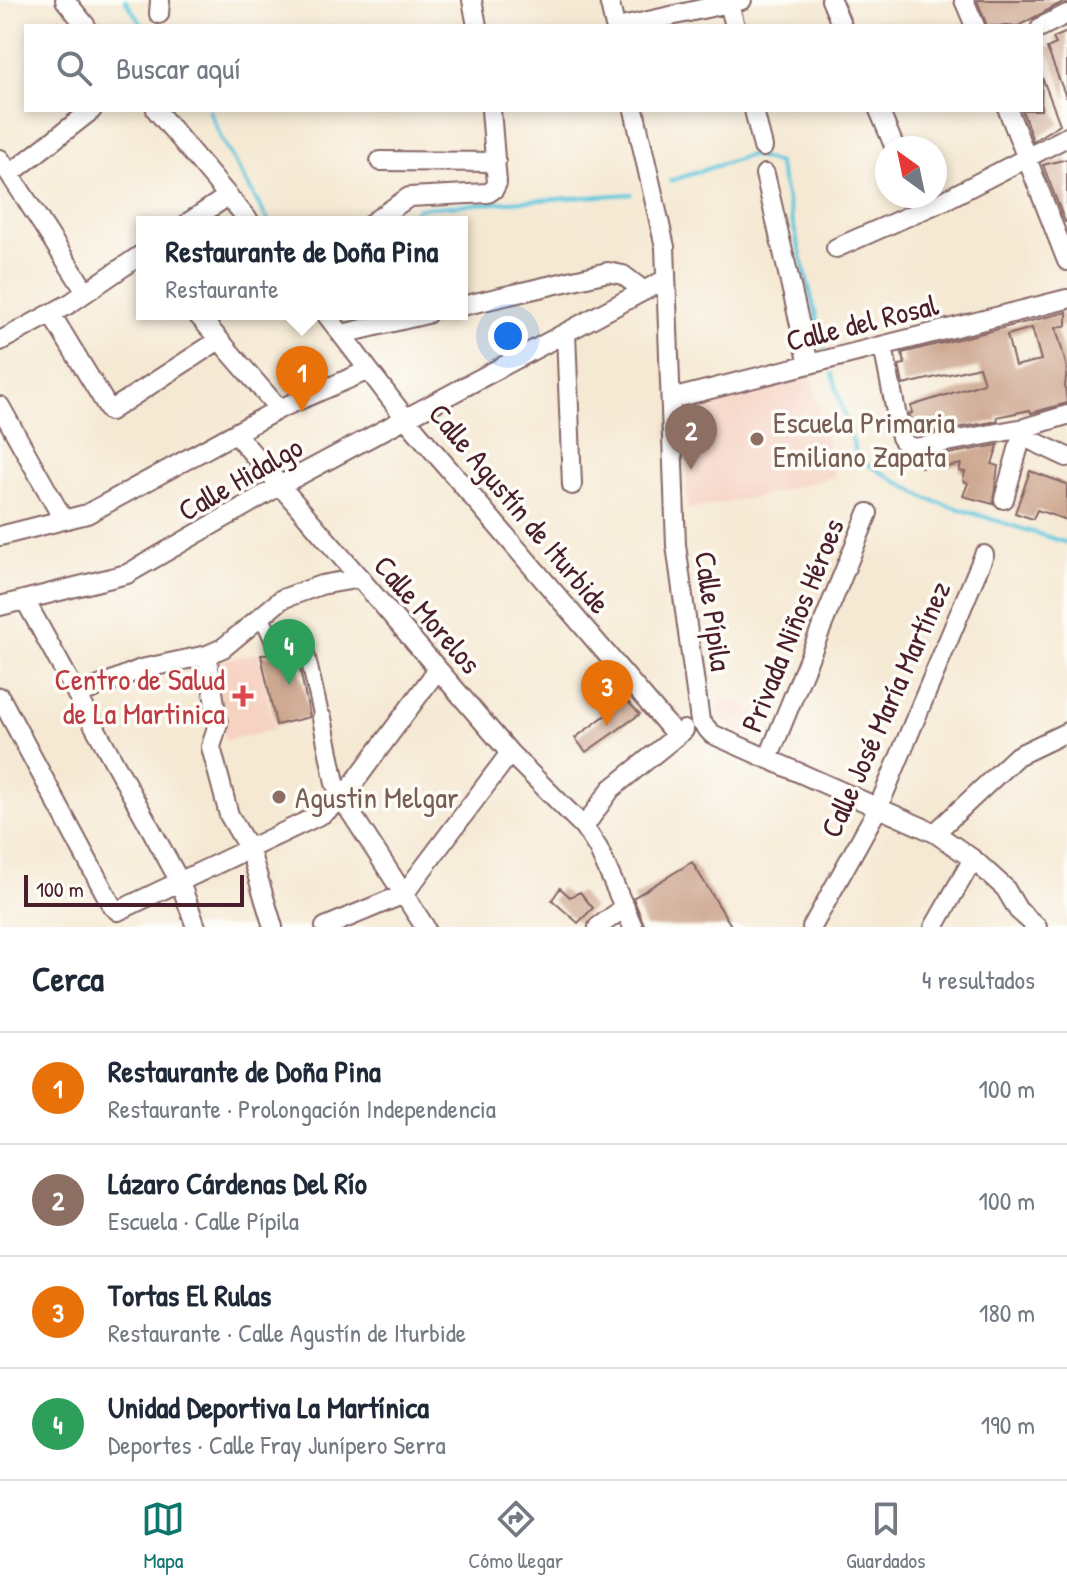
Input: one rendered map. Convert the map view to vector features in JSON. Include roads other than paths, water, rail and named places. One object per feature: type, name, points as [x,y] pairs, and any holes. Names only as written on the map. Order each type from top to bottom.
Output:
[{"type":"street","points":[[65,0],[84,24]]},
{"type":"street","points":[[472,0],[477,24]]},
{"type":"street","points":[[609,0],[615,24]]},
{"type":"street","points":[[831,0],[841,24]]},
{"type":"street","points":[[964,0],[974,24]]},
{"type":"street","points":[[635,24],[733,1],[735,24]]},
{"type":"street","points":[[1043,26],[1067,14]]},
{"type":"street","points":[[86,292],[5,167],[89,112]]},
{"type":"street","points":[[158,112],[245,216]]},
{"type":"street","points":[[382,216],[409,197],[488,193],[494,189],[497,183],[491,112]]},
{"type":"street","name":"Calle Pípila","points":[[634,112],[665,247],[676,545],[700,721]]},
{"type":"street","points":[[754,112],[763,147]]},
{"type":"street","points":[[880,112],[890,136]]},
{"type":"street","points":[[1009,112],[1067,261]]},
{"type":"street","points":[[947,191],[1027,158],[1067,137]]},
{"type":"street","points":[[380,161],[496,162]]},
{"type":"street","points":[[765,174],[809,364]]},
{"type":"street","points":[[198,216],[228,196]]},
{"type":"street","points":[[836,248],[910,208]]},
{"type":"street","points":[[0,341],[51,314],[136,258]]},
{"type":"street","points":[[468,305],[608,272],[623,275],[644,291]]},
{"type":"street","name":"Calle Hidalgo","points":[[0,606],[127,574],[281,485],[666,279]]},
{"type":"street","name":"Calle del Rosal","points":[[671,399],[1067,299]]},
{"type":"street","points":[[51,314],[110,411],[219,340]]},
{"type":"street","points":[[202,320],[279,409]]},
{"type":"street","name":"Calle Agustín de Iturbide","points":[[331,320],[406,419],[676,735]]},
{"type":"street","points":[[342,334],[402,320]]},
{"type":"street","points":[[566,333],[572,485]]},
{"type":"street","points":[[883,346],[901,437],[906,445],[914,448],[1023,432],[1067,415]]},
{"type":"street","points":[[0,536],[87,514],[279,409],[369,370]]},
{"type":"street","points":[[0,406],[63,519]]},
{"type":"street","points":[[1023,432],[1067,457]]},
{"type":"street","points":[[1004,499],[1023,432]]},
{"type":"street","name":"Calle Morelos","points":[[235,433],[510,753],[584,827],[598,848],[633,927]]},
{"type":"street","name":"Privada Niños Héroes","points":[[768,759],[868,513]]},
{"type":"street","name":"Calle José María Martínez","points":[[812,927],[878,808],[984,555]]},
{"type":"street","points":[[77,695],[141,669],[207,655],[223,648],[282,599],[321,585],[361,578]]},
{"type":"street","points":[[25,600],[180,882],[196,927]]},
{"type":"street","points":[[261,615],[274,644],[286,644],[303,637],[335,783],[342,799],[425,927]]},
{"type":"street","points":[[207,655],[218,723],[211,747],[229,815],[250,851],[273,927]]},
{"type":"street","points":[[1,702],[112,906],[118,911],[250,851],[324,813],[342,799],[438,669]]},
{"type":"street","points":[[584,827],[611,789],[676,735],[700,721],[712,734],[935,833],[973,859],[1005,888],[1018,910],[1037,927]]},
{"type":"street","points":[[935,833],[1017,756],[1067,732]]},
{"type":"street","points":[[325,927],[404,894],[510,753]]},
{"type":"street","points":[[934,927],[973,859]]},
{"type":"street","points":[[598,927],[625,907]]},
{"type":"waterway","points":[[125,0],[142,24]]},
{"type":"waterway","points":[[210,112],[223,142],[266,216]]},
{"type":"waterway","points":[[670,181],[750,155],[778,163],[824,348]]},
{"type":"waterway","points":[[412,216],[419,208],[631,194]]},
{"type":"waterway","points":[[832,374],[858,459],[928,499],[1067,543]]},
{"type":"place","name":"Restaurante de Doña Pina","points":[[302,412]]},
{"type":"place","name":"Escuela Primaria Emiliano Zapata","points":[[757,439]]},
{"type":"place","name":"Lázaro Cárdenas Del Río","points":[[691,470]]},
{"type":"place","name":"Unidad Deportiva La Martínica","points":[[289,685]]},
{"type":"place","name":"Centro de Salud de La Martinica","points":[[243,696]]},
{"type":"place","name":"Tortas El Rulas","points":[[607,726]]},
{"type":"place","name":"Agustin Melgar","points":[[279,797]]}]
